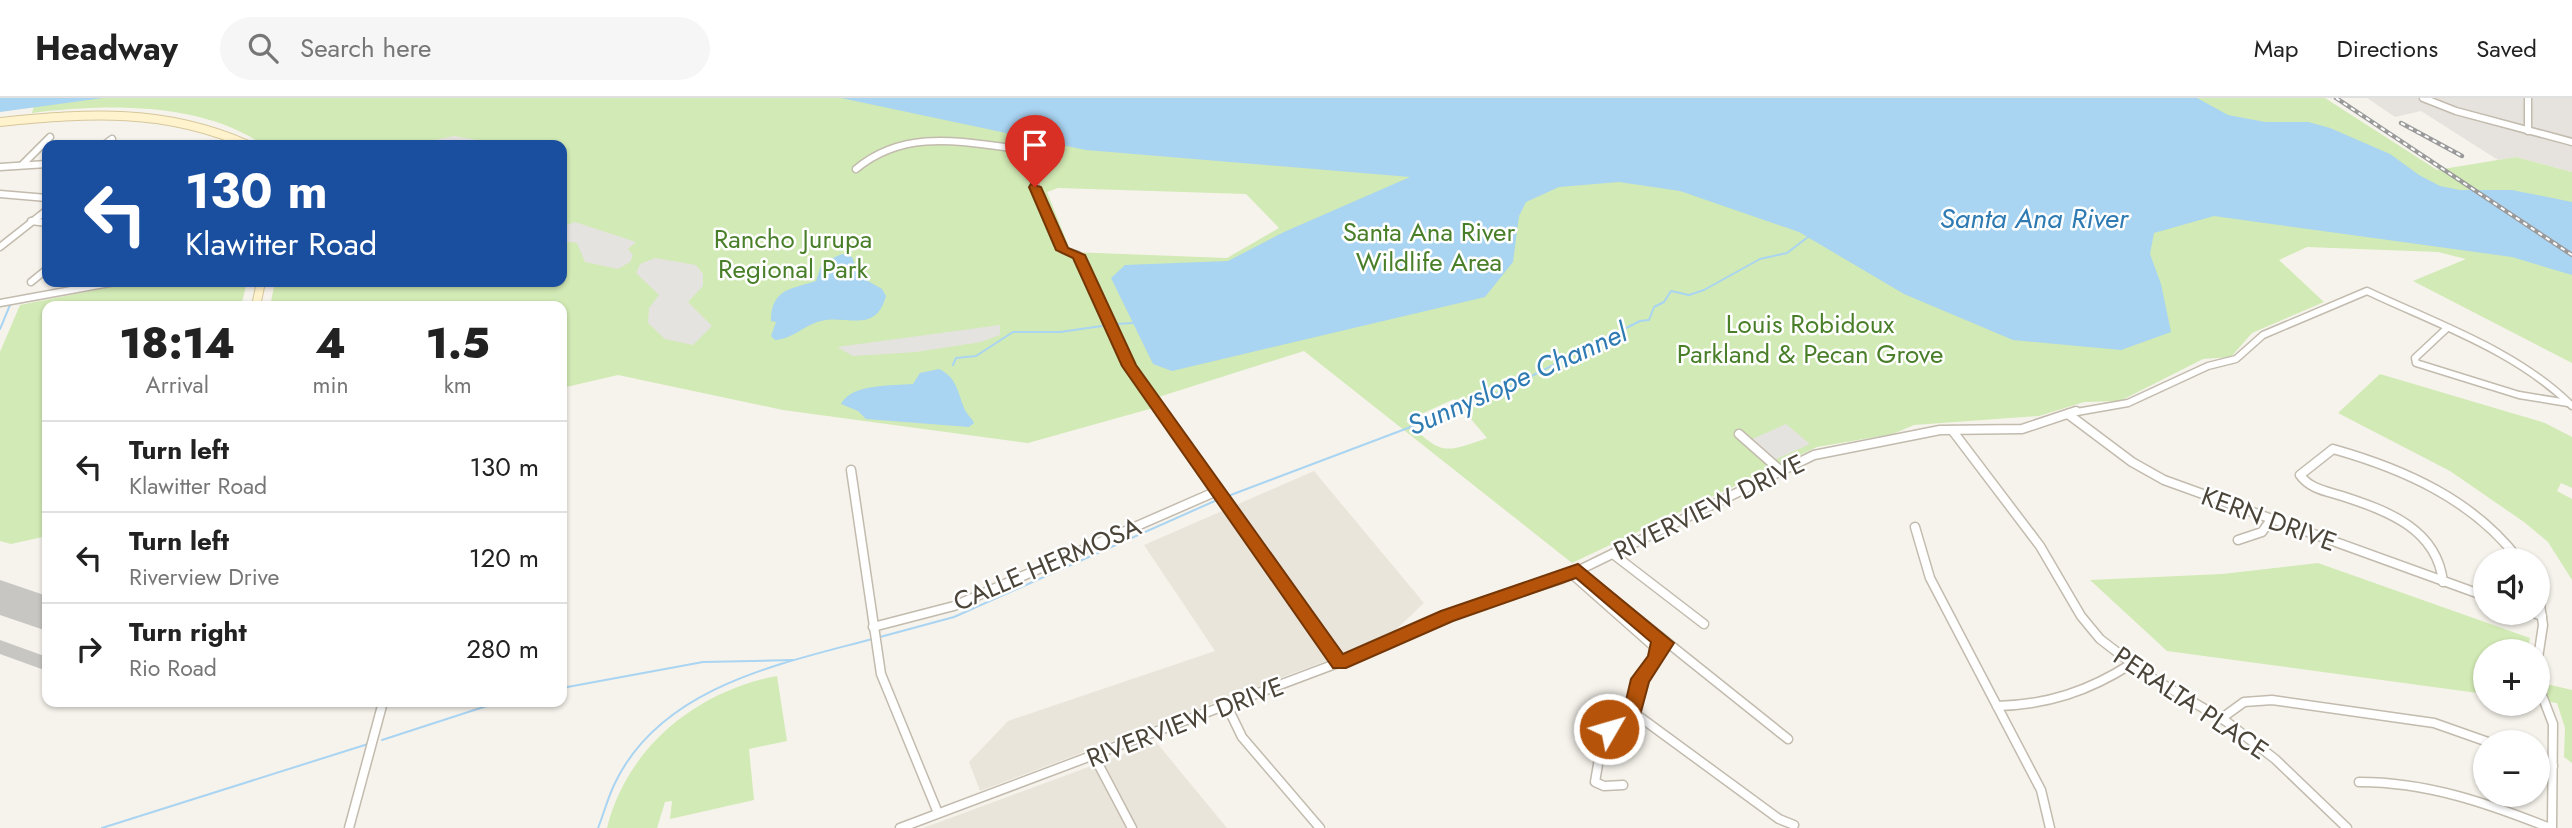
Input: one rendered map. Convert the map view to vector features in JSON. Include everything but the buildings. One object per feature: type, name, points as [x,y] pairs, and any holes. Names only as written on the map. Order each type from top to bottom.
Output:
[{"type":"street","points":[[2423,98],[2445,108],[2572,142]]},
{"type":"street","points":[[2528,98],[2528,131]]},
{"type":"street","points":[[0,122],[69,115],[120,114],[176,119],[224,132],[239,140]]},
{"type":"street","points":[[856,169],[869,158],[936,138],[1020,149],[1063,250],[1079,255],[1119,350],[1339,663]]},
{"type":"street","points":[[23,164],[42,146]]},
{"type":"street","points":[[0,167],[42,164]]},
{"type":"street","points":[[0,194],[42,197]]},
{"type":"street","points":[[0,201],[11,194]]},
{"type":"street","points":[[0,247],[42,213]]},
{"type":"street","points":[[29,221],[42,222]]},
{"type":"street","points":[[30,282],[42,273]]},
{"type":"street","points":[[0,303],[86,287]]},
{"type":"street","name":"RIVERVIEW DRIVE","points":[[900,828],[1339,663],[1447,616],[1575,572],[1781,471],[1828,452],[1952,430],[2010,430],[2043,424],[2068,414],[2128,403],[2208,366],[2236,359],[2263,335],[2367,291],[2446,329]]},
{"type":"street","points":[[2446,329],[2521,364],[2549,383],[2570,404],[2519,395],[2416,363],[2414,358],[2446,329]]},
{"type":"street","name":"KERN DRIVE","points":[[2068,414],[2153,475],[2270,521],[2473,592]]},
{"type":"street","name":"PERALTA PLACE","points":[[1952,430],[2040,546],[2081,616],[2100,639],[2131,664],[2222,718],[2275,759],[2347,828]]},
{"type":"street","points":[[1739,434],[1781,471]]},
{"type":"street","points":[[2443,582],[2440,556],[2409,526],[2376,508],[2301,480],[2300,475],[2333,449],[2396,469],[2433,487],[2492,530],[2508,548]]},
{"type":"street","points":[[851,470],[874,635],[887,694],[938,813]]},
{"type":"street","name":"CALLE HERMOSA","points":[[874,635],[954,606],[1220,496]]},
{"type":"street","points":[[2238,540],[2262,532],[2270,521]]},
{"type":"street","points":[[1915,527],[1930,578],[2041,790],[2050,828]]},
{"type":"street","points":[[1613,554],[1704,624]]},
{"type":"street","points":[[1575,572],[1661,645],[1788,739]]},
{"type":"street","points":[[1623,785],[1604,786],[1595,779],[1603,735],[1633,712],[1640,679],[1657,657],[1661,645]]},
{"type":"street","points":[[1997,706],[2023,706],[2062,699],[2093,688],[2131,664]]},
{"type":"street","points":[[2222,718],[2244,702],[2272,700],[2434,723],[2473,737]]},
{"type":"street","points":[[1227,706],[1242,737],[1320,828]]},
{"type":"street","points":[[349,828],[382,707]]},
{"type":"street","points":[[1633,712],[1779,819],[1794,825]]},
{"type":"street","points":[[2359,782],[2383,781],[2450,790],[2551,828],[2553,724],[2550,716]]},
{"type":"street","points":[[1094,757],[1132,828]]},
{"type":"shaded area","points":[[2367,98],[2572,98],[2572,172],[2516,157],[2498,160],[2421,111],[2395,117]]},
{"type":"shaded area","points":[[454,136],[477,140],[434,140]]},
{"type":"shaded area","points":[[575,222],[636,242],[628,249],[633,255],[630,262],[618,269],[585,262],[577,243],[567,242],[567,225]]},
{"type":"shaded area","points":[[655,258],[696,265],[703,274],[703,286],[688,302],[712,326],[693,345],[665,339],[648,323],[649,308],[659,295],[636,273],[640,264]]},
{"type":"shaded area","points":[[1000,325],[1000,335],[981,342],[916,352],[853,356],[837,347]]},
{"type":"shaded area","points":[[1786,424],[1810,444],[1774,460],[1750,440]]},
{"type":"shaded area","points":[[1314,471],[1424,603],[1387,638],[980,791],[969,762],[1008,721],[1215,651],[1144,545]]},
{"type":"shaded area","points":[[1156,742],[1227,828],[923,828]]},
{"type":"green space","points":[[36,98],[2325,98],[2437,170],[2516,157],[2572,172],[2572,363],[2413,281],[2466,259],[2438,252],[2307,247],[2279,260],[2324,302],[2252,333],[2231,357],[2203,359],[2120,401],[2084,402],[2039,416],[1914,425],[1893,434],[1817,447],[1572,563],[1304,351],[1149,400],[1153,408],[1028,443],[783,410],[618,375],[567,387],[567,301],[271,301],[274,287],[567,287],[567,140],[254,140],[211,120],[181,113],[120,108],[32,113]],"holes":[[[1058,188],[1246,194],[1279,228],[1227,258],[1071,252],[1047,192]],[[1454,399],[1487,438],[1460,447],[1442,448],[1427,440],[1406,421]]]},
{"type":"green space","points":[[110,287],[246,287],[242,301],[42,301],[42,537],[11,544],[0,541],[0,352],[20,305]]},
{"type":"green space","points":[[2380,374],[2545,423],[2572,437],[2572,488],[2561,483],[2557,491],[2572,499],[2572,580],[2548,542],[2524,522],[2450,471],[2338,413]]},
{"type":"green space","points":[[2318,563],[2473,618],[2473,625],[2493,625],[2530,638],[2473,639],[2473,692],[2167,651],[2090,580],[2222,574]]},
{"type":"green space","points":[[777,676],[787,741],[749,749],[754,800],[670,819],[672,801],[665,802],[657,828],[607,828],[617,799],[631,772],[648,748],[670,727],[693,709],[720,695]]},
{"type":"green space","points":[[2550,685],[2572,690],[2572,763],[2564,757],[2565,728],[2557,703],[2550,702]]},
{"type":"water","points":[[0,98],[103,98],[0,112]]},
{"type":"water","name":"Santa Ana River","points":[[841,98],[2197,98],[2228,115],[2265,122],[2308,122],[2330,128],[2390,154],[2440,186],[2460,190],[2512,190],[2572,202],[2572,275],[2512,257],[2214,216],[2154,233],[2150,254],[2161,284],[2171,332],[2121,350],[2013,340],[1904,294],[1799,232],[1680,191],[1619,182],[1559,187],[1526,202],[1519,216],[1513,262],[1485,297],[1172,371],[1153,364],[1111,278],[1125,265],[1228,261],[1284,232],[1410,177],[1086,150]]},
{"type":"water","points":[[842,254],[852,257],[859,276],[882,289],[886,296],[881,308],[867,319],[821,321],[775,340],[771,336],[776,322],[771,321],[772,310],[779,296],[816,281],[822,263]]},
{"type":"water","points":[[939,369],[950,377],[956,386],[965,410],[974,423],[969,427],[866,419],[858,411],[841,404],[854,392],[913,384],[920,373]]},
{"type":"waterway","name":"Sunnyslope Channel","points":[[1228,496],[1490,397],[1640,321],[1649,320],[1654,307],[1664,302],[1671,291],[1689,295],[1704,290],[1760,259],[1787,253],[1808,237]]},
{"type":"waterway","points":[[0,329],[10,305]]},
{"type":"waterway","points":[[1116,324],[1133,323]]},
{"type":"waterway","points":[[953,365],[956,358],[976,356],[1013,332],[1060,332],[1102,326]]},
{"type":"waterway","name":"Sunnyslope Channel","points":[[880,637],[954,617],[1217,500]]},
{"type":"waterway","name":"Sunnyslope Channel","points":[[598,828],[615,783],[635,750],[661,724],[692,702],[726,684],[762,670],[872,639]]},
{"type":"waterway","points":[[567,687],[703,662],[793,660]]},
{"type":"waterway","points":[[382,740],[484,707]]},
{"type":"waterway","points":[[102,828],[368,744]]},
{"type":"taxiway","points":[[0,647],[42,662]]},
{"type":"runway","points":[[0,597],[42,612]]},
{"type":"railway","points":[[2336,98],[2572,255]]},
{"type":"railway","points":[[2401,123],[2462,156]]},
{"type":"route","points":[[1035,187],[1063,250],[1079,255],[1102,313],[1129,366],[1339,663],[1391,643],[1447,616],[1561,579],[1578,570],[1665,643],[1657,647],[1659,651],[1655,661],[1640,679],[1636,708],[1626,719],[1609,729]]},
{"type":"park label","name":"Santa Ana River Wildlife Area","points":[[1429,247]]},
{"type":"park label","name":"Rancho Jurupa Regional Park","points":[[793,254]]},
{"type":"park label","name":"Louis Robidoux Parkland & Pecan Grove","points":[[1810,339]]}]
